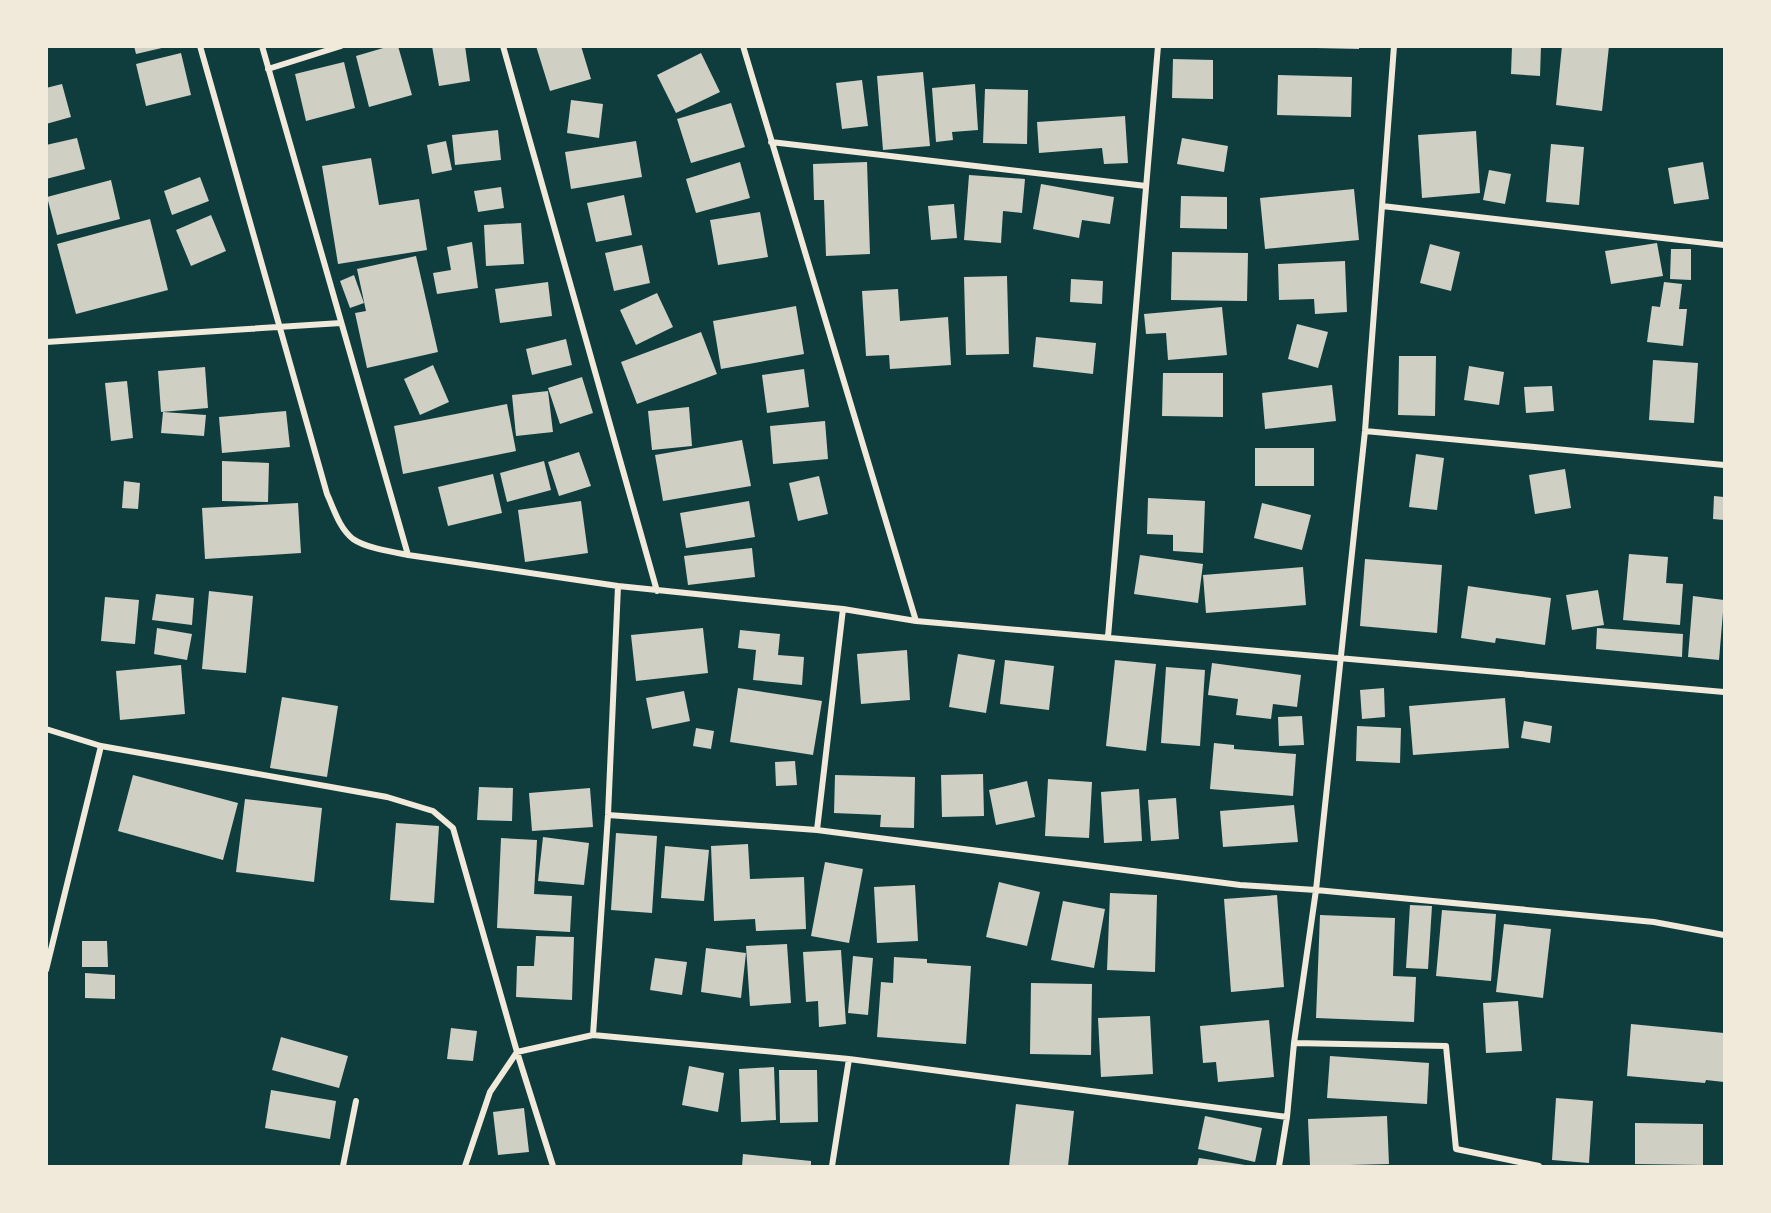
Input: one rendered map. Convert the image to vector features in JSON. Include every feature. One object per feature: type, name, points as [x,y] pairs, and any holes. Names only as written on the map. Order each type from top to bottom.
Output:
[{"type":"street","points":[[200,46],[327,494],[338,521],[354,539],[374,547],[408,555],[657,591],[843,609],[916,621],[1724,692],[1725,700]]},
{"type":"street","points":[[262,46],[408,555]]},
{"type":"street","points":[[268,69],[341,46]]},
{"type":"street","points":[[503,46],[657,591]]},
{"type":"street","points":[[742,46],[916,621]]},
{"type":"street","points":[[1108,637],[1158,46]]},
{"type":"street","points":[[1279,1167],[1316,890],[1365,431],[1394,46]]},
{"type":"street","points":[[771,142],[1146,186]]},
{"type":"street","points":[[1382,206],[1725,245]]},
{"type":"street","points":[[46,342],[341,323]]},
{"type":"street","points":[[1365,431],[1725,465]]},
{"type":"street","points":[[592,1035],[608,815],[618,586]]},
{"type":"street","points":[[817,830],[843,609]]},
{"type":"street","points":[[46,729],[100,746],[387,797],[434,811],[453,828],[517,1052],[553,1167]]},
{"type":"street","points":[[46,970],[100,746]]},
{"type":"street","points":[[608,815],[817,830],[1240,885],[1654,922],[1725,935]]},
{"type":"street","points":[[465,1167],[490,1092],[517,1052],[592,1035],[849,1059],[1287,1117]]},
{"type":"street","points":[[1294,1043],[1446,1046],[1456,1149],[1539,1167]]},
{"type":"street","points":[[832,1167],[849,1059]]},
{"type":"street","points":[[343,1167],[356,1101]]},
{"type":"building","points":[[134,46],[166,46],[166,47],[136,54]]},
{"type":"building","points":[[390,46],[398,46],[412,95],[369,107],[356,56]]},
{"type":"building","points":[[432,46],[465,46],[470,81],[439,86]]},
{"type":"building","points":[[536,46],[581,46],[591,79],[550,91]]},
{"type":"building","points":[[1316,46],[1359,46],[1359,49],[1316,48]]},
{"type":"building","points":[[1512,46],[1541,46],[1540,76],[1511,74]]},
{"type":"building","points":[[1562,46],[1609,46],[1602,111],[1556,105]]},
{"type":"building","points":[[181,53],[191,95],[146,106],[136,64]]},
{"type":"building","points":[[701,53],[720,92],[676,113],[657,75]]},
{"type":"building","points":[[1173,59],[1213,60],[1213,99],[1172,98]]},
{"type":"building","points":[[344,62],[355,108],[306,121],[295,74]]},
{"type":"building","points":[[923,72],[930,146],[883,150],[877,76]]},
{"type":"building","points":[[1278,75],[1352,77],[1351,117],[1277,115]]},
{"type":"building","points":[[862,80],[868,126],[842,129],[836,83]]},
{"type":"building","points":[[62,84],[71,117],[46,124],[46,88]]},
{"type":"building","points":[[975,84],[978,130],[952,132],[953,140],[936,142],[932,88]]},
{"type":"building","points":[[985,89],[1028,90],[1027,144],[983,143]]},
{"type":"building","points":[[571,100],[603,104],[599,138],[567,133]]},
{"type":"building","points":[[731,103],[745,147],[691,163],[677,119]]},
{"type":"building","points":[[1125,116],[1128,163],[1104,164],[1102,148],[1039,153],[1037,122]]},
{"type":"building","points":[[498,130],[501,160],[455,165],[452,135]]},
{"type":"building","points":[[1476,131],[1480,193],[1422,198],[1418,135]]},
{"type":"building","points":[[77,138],[85,169],[46,179],[46,145]]},
{"type":"building","points":[[1182,138],[1228,146],[1224,172],[1177,164]]},
{"type":"building","points":[[446,141],[452,170],[432,174],[427,145]]},
{"type":"building","points":[[636,141],[642,177],[571,189],[565,152]]},
{"type":"building","points":[[1551,144],[1584,147],[1579,205],[1546,202]]},
{"type":"building","points":[[371,158],[379,205],[419,199],[427,250],[338,264],[322,166]]},
{"type":"building","points":[[740,162],[750,198],[696,213],[686,179]]},
{"type":"building","points":[[867,162],[870,254],[826,256],[824,200],[814,200],[813,164]]},
{"type":"building","points":[[1703,162],[1709,199],[1674,204],[1668,168]]},
{"type":"building","points":[[1489,170],[1511,174],[1505,204],[1483,200]]},
{"type":"building","points":[[969,175],[1025,179],[1022,213],[1003,211],[1001,243],[964,240]]},
{"type":"building","points":[[200,177],[209,201],[172,215],[164,191]]},
{"type":"building","points":[[111,180],[120,219],[57,235],[47,197]]},
{"type":"building","points":[[1041,184],[1114,197],[1110,224],[1082,220],[1079,238],[1033,229]]},
{"type":"building","points":[[501,187],[504,208],[478,212],[474,191]]},
{"type":"building","points":[[1354,189],[1359,240],[1265,249],[1260,198]]},
{"type":"building","points":[[624,195],[632,235],[596,242],[587,203]]},
{"type":"building","points":[[1181,196],[1227,197],[1227,229],[1180,228]]},
{"type":"building","points":[[954,204],[957,238],[931,240],[928,206]]},
{"type":"building","points":[[760,212],[768,257],[718,265],[710,220]]},
{"type":"building","points":[[211,215],[226,251],[191,266],[176,230]]},
{"type":"building","points":[[150,219],[168,290],[76,314],[57,244]]},
{"type":"building","points":[[521,223],[524,264],[486,266],[484,225]]},
{"type":"building","points":[[472,242],[478,288],[437,294],[433,273],[451,270],[447,247]]},
{"type":"building","points":[[1657,243],[1663,276],[1611,284],[1605,251]]},
{"type":"building","points":[[1430,244],[1460,252],[1451,291],[1420,283]]},
{"type":"building","points":[[642,245],[650,283],[614,291],[605,253]]},
{"type":"building","points":[[1671,249],[1691,249],[1691,280],[1670,279]]},
{"type":"building","points":[[1172,252],[1248,253],[1247,301],[1171,300]]},
{"type":"building","points":[[416,256],[438,352],[367,368],[355,313],[366,311],[357,269]]},
{"type":"building","points":[[1345,261],[1347,312],[1315,314],[1314,299],[1279,300],[1278,264]]},
{"type":"building","points":[[354,275],[364,303],[350,308],[340,281]]},
{"type":"building","points":[[1007,276],[1009,354],[966,355],[964,277]]},
{"type":"building","points":[[1071,279],[1103,281],[1102,304],[1070,302]]},
{"type":"building","points":[[548,282],[552,316],[500,323],[495,289]]},
{"type":"building","points":[[1664,282],[1682,284],[1679,309],[1687,309],[1683,346],[1647,342],[1652,306],[1660,307]]},
{"type":"building","points":[[898,289],[900,321],[948,317],[951,365],[890,369],[889,355],[866,356],[862,291]]},
{"type":"building","points":[[657,293],[673,327],[636,345],[620,310]]},
{"type":"building","points":[[796,306],[804,354],[721,369],[713,321]]},
{"type":"building","points":[[1222,307],[1227,355],[1168,360],[1166,333],[1146,334],[1144,314]]},
{"type":"building","points":[[1297,324],[1328,332],[1318,368],[1288,359]]},
{"type":"building","points":[[701,332],[717,374],[637,404],[621,362]]},
{"type":"building","points":[[1036,337],[1096,343],[1093,374],[1033,367]]},
{"type":"building","points":[[566,339],[572,365],[532,375],[526,349]]},
{"type":"building","points":[[1399,356],[1436,356],[1435,416],[1398,415]]},
{"type":"building","points":[[1653,360],[1698,363],[1694,423],[1649,420]]},
{"type":"building","points":[[433,365],[449,402],[420,415],[404,379]]},
{"type":"building","points":[[1469,366],[1504,372],[1499,405],[1464,400]]},
{"type":"building","points":[[205,367],[208,408],[161,412],[158,371]]},
{"type":"building","points":[[804,369],[809,407],[767,413],[762,375]]},
{"type":"building","points":[[1163,373],[1223,373],[1223,417],[1162,416]]},
{"type":"building","points":[[582,377],[593,413],[560,424],[548,388]]},
{"type":"building","points":[[127,381],[133,438],[111,441],[105,383]]},
{"type":"building","points":[[1332,385],[1336,421],[1265,429],[1262,393]]},
{"type":"building","points":[[1552,386],[1554,411],[1526,413],[1524,387]]},
{"type":"building","points":[[548,391],[553,432],[516,436],[512,395]]},
{"type":"building","points":[[507,404],[516,451],[403,474],[394,426]]},
{"type":"building","points":[[689,407],[692,446],[652,450],[648,411]]},
{"type":"building","points":[[286,411],[290,447],[222,453],[219,417]]},
{"type":"building","points":[[163,412],[206,415],[204,436],[161,433]]},
{"type":"building","points":[[825,421],[828,459],[773,464],[770,426]]},
{"type":"building","points":[[742,440],[751,486],[663,501],[655,455]]},
{"type":"building","points":[[1255,448],[1314,448],[1314,486],[1255,486]]},
{"type":"building","points":[[579,452],[591,486],[559,496],[548,462]]},
{"type":"building","points":[[1416,454],[1444,458],[1437,510],[1409,507]]},
{"type":"building","points":[[222,461],[269,463],[268,502],[222,501]]},
{"type":"building","points":[[544,461],[551,490],[507,502],[500,473]]},
{"type":"building","points":[[1565,469],[1571,508],[1535,514],[1529,475]]},
{"type":"building","points":[[493,474],[502,513],[448,526],[438,487]]},
{"type":"building","points":[[819,476],[828,514],[798,521],[789,483]]},
{"type":"building","points":[[124,481],[140,483],[138,509],[122,508]]},
{"type":"building","points":[[1714,496],[1724,497],[1724,520],[1713,519]]},
{"type":"building","points":[[1148,498],[1205,501],[1203,553],[1173,551],[1173,535],[1147,534]]},
{"type":"building","points":[[581,501],[588,553],[525,562],[518,510]]},
{"type":"building","points":[[749,501],[755,537],[686,548],[680,513]]},
{"type":"building","points":[[298,503],[301,553],[205,559],[202,508]]},
{"type":"building","points":[[1262,503],[1311,515],[1302,550],[1254,538]]},
{"type":"building","points":[[752,548],[755,577],[688,585],[684,556]]},
{"type":"building","points":[[1629,554],[1668,557],[1666,583],[1683,584],[1680,625],[1623,620]]},
{"type":"building","points":[[1140,555],[1203,564],[1198,603],[1134,594]]},
{"type":"building","points":[[1365,559],[1442,565],[1437,633],[1360,626]]},
{"type":"building","points":[[1303,567],[1306,605],[1206,613],[1203,575]]},
{"type":"building","points":[[1468,586],[1551,598],[1545,645],[1496,638],[1495,643],[1461,638]]},
{"type":"building","points":[[1598,590],[1604,625],[1572,630],[1566,595]]},
{"type":"building","points":[[209,591],[253,596],[246,673],[202,669]]},
{"type":"building","points":[[156,594],[194,598],[192,625],[152,620]]},
{"type":"building","points":[[1693,596],[1724,600],[1719,660],[1688,657]]},
{"type":"building","points":[[105,597],[139,600],[135,644],[101,641]]},
{"type":"building","points":[[157,628],[192,634],[187,660],[154,654]]},
{"type":"building","points":[[703,628],[708,673],[636,681],[631,635]]},
{"type":"building","points":[[1597,628],[1683,634],[1682,657],[1596,649]]},
{"type":"building","points":[[740,630],[780,634],[778,655],[804,657],[802,685],[753,680],[756,650],[738,648]]},
{"type":"building","points":[[907,650],[910,700],[861,704],[857,654]]},
{"type":"building","points":[[958,654],[995,660],[986,713],[949,707]]},
{"type":"building","points":[[1005,660],[1054,666],[1049,710],[1000,704]]},
{"type":"building","points":[[1115,660],[1156,664],[1146,751],[1106,746]]},
{"type":"building","points":[[1212,663],[1301,675],[1297,707],[1273,704],[1271,719],[1236,715],[1238,699],[1208,695]]},
{"type":"building","points":[[181,665],[185,714],[120,720],[116,671]]},
{"type":"building","points":[[1166,667],[1205,670],[1200,746],[1161,743]]},
{"type":"building","points":[[738,688],[822,701],[813,755],[730,742]]},
{"type":"building","points":[[1384,688],[1385,717],[1362,719],[1360,690]]},
{"type":"building","points":[[684,691],[690,721],[652,729],[646,698]]},
{"type":"building","points":[[282,697],[338,706],[327,777],[270,768]]},
{"type":"building","points":[[1505,698],[1509,748],[1413,755],[1409,706]]},
{"type":"building","points":[[1302,716],[1304,745],[1279,746],[1278,717]]},
{"type":"building","points":[[1524,721],[1552,726],[1550,743],[1521,738]]},
{"type":"building","points":[[1357,726],[1401,728],[1400,763],[1356,761]]},
{"type":"building","points":[[696,728],[714,731],[711,749],[693,746]]},
{"type":"building","points":[[1214,743],[1234,745],[1234,749],[1296,754],[1293,796],[1210,789]]},
{"type":"building","points":[[795,761],[797,785],[776,786],[775,762]]},
{"type":"building","points":[[983,774],[984,816],[942,817],[941,775]]},
{"type":"building","points":[[133,775],[238,803],[223,860],[118,831]]},
{"type":"building","points":[[835,775],[915,777],[914,828],[880,827],[881,815],[834,813]]},
{"type":"building","points":[[1048,779],[1092,782],[1089,838],[1045,836]]},
{"type":"building","points":[[1027,781],[1035,817],[996,825],[989,790]]},
{"type":"building","points":[[479,787],[513,788],[512,821],[477,820]]},
{"type":"building","points":[[590,788],[593,827],[532,831],[529,793]]},
{"type":"building","points":[[1139,789],[1142,841],[1104,843],[1101,792]]},
{"type":"building","points":[[1176,798],[1179,839],[1151,841],[1148,800]]},
{"type":"building","points":[[245,799],[322,808],[314,882],[236,872]]},
{"type":"building","points":[[1294,805],[1298,842],[1223,847],[1220,811]]},
{"type":"building","points":[[396,823],[439,826],[434,903],[390,900]]},
{"type":"building","points":[[616,833],[657,836],[652,913],[611,910]]},
{"type":"building","points":[[543,837],[589,843],[584,885],[538,881]]},
{"type":"building","points":[[501,838],[537,840],[534,894],[572,896],[570,932],[497,928]]},
{"type":"building","points":[[748,844],[750,879],[804,877],[806,929],[756,931],[755,919],[714,921],[711,846]]},
{"type":"building","points":[[665,846],[709,850],[704,901],[661,898]]},
{"type":"building","points":[[825,862],[863,869],[849,943],[811,936]]},
{"type":"building","points":[[999,882],[1040,892],[1027,946],[986,937]]},
{"type":"building","points":[[915,885],[918,941],[877,943],[874,887]]},
{"type":"building","points":[[1110,893],[1157,895],[1155,972],[1107,970]]},
{"type":"building","points":[[1277,895],[1284,987],[1231,992],[1224,899]]},
{"type":"building","points":[[1063,901],[1105,909],[1094,968],[1051,960]]},
{"type":"building","points":[[1410,905],[1432,906],[1428,969],[1406,968]]},
{"type":"building","points":[[1442,910],[1496,914],[1491,981],[1436,976]]},
{"type":"building","points":[[1320,915],[1395,918],[1393,976],[1416,977],[1414,1022],[1316,1018]]},
{"type":"building","points":[[1504,924],[1551,929],[1543,998],[1496,992]]},
{"type":"building","points":[[536,936],[574,937],[572,1000],[516,997],[517,966],[534,966]]},
{"type":"building","points":[[82,941],[107,941],[108,967],[82,967]]},
{"type":"building","points":[[787,944],[791,1003],[750,1006],[746,946]]},
{"type":"building","points":[[706,948],[746,953],[741,998],[701,992]]},
{"type":"building","points":[[841,950],[846,1024],[819,1027],[818,1001],[806,1002],[803,952]]},
{"type":"building","points":[[853,956],[873,958],[868,1015],[848,1013]]},
{"type":"building","points":[[894,957],[927,959],[927,963],[971,966],[966,1044],[877,1037],[881,982],[893,983]]},
{"type":"building","points":[[655,958],[687,962],[682,995],[650,990]]},
{"type":"building","points":[[85,973],[115,975],[115,999],[85,998]]},
{"type":"building","points":[[1031,983],[1092,984],[1091,1055],[1030,1054]]},
{"type":"building","points":[[1518,1001],[1522,1051],[1486,1053],[1483,1003]]},
{"type":"building","points":[[1150,1016],[1153,1074],[1101,1077],[1098,1018]]},
{"type":"building","points":[[1269,1020],[1274,1077],[1218,1082],[1216,1062],[1203,1063],[1200,1026]]},
{"type":"building","points":[[1631,1024],[1724,1033],[1724,1082],[1706,1080],[1705,1083],[1627,1076]]},
{"type":"building","points":[[451,1028],[477,1031],[473,1061],[447,1059]]},
{"type":"building","points":[[281,1037],[348,1056],[339,1088],[272,1070]]},
{"type":"building","points":[[1330,1056],[1429,1063],[1427,1104],[1327,1098]]},
{"type":"building","points":[[689,1066],[724,1073],[718,1112],[682,1105]]},
{"type":"building","points":[[774,1067],[776,1120],[741,1122],[739,1069]]},
{"type":"building","points":[[779,1070],[817,1070],[818,1122],[780,1123]]},
{"type":"building","points":[[271,1090],[336,1101],[330,1139],[265,1128]]},
{"type":"building","points":[[1556,1098],[1593,1101],[1589,1163],[1552,1160]]},
{"type":"building","points":[[1016,1104],[1074,1111],[1068,1166],[1009,1166]]},
{"type":"building","points":[[524,1108],[529,1152],[498,1155],[493,1112]]},
{"type":"building","points":[[1205,1116],[1262,1128],[1255,1162],[1198,1149]]},
{"type":"building","points":[[1387,1116],[1389,1164],[1310,1166],[1308,1119]]},
{"type":"building","points":[[1635,1123],[1703,1124],[1703,1165],[1635,1164]]},
{"type":"building","points":[[743,1154],[811,1161],[811,1166],[742,1166]]},
{"type":"building","points":[[1199,1158],[1245,1165],[1245,1166],[1197,1166]]}]
